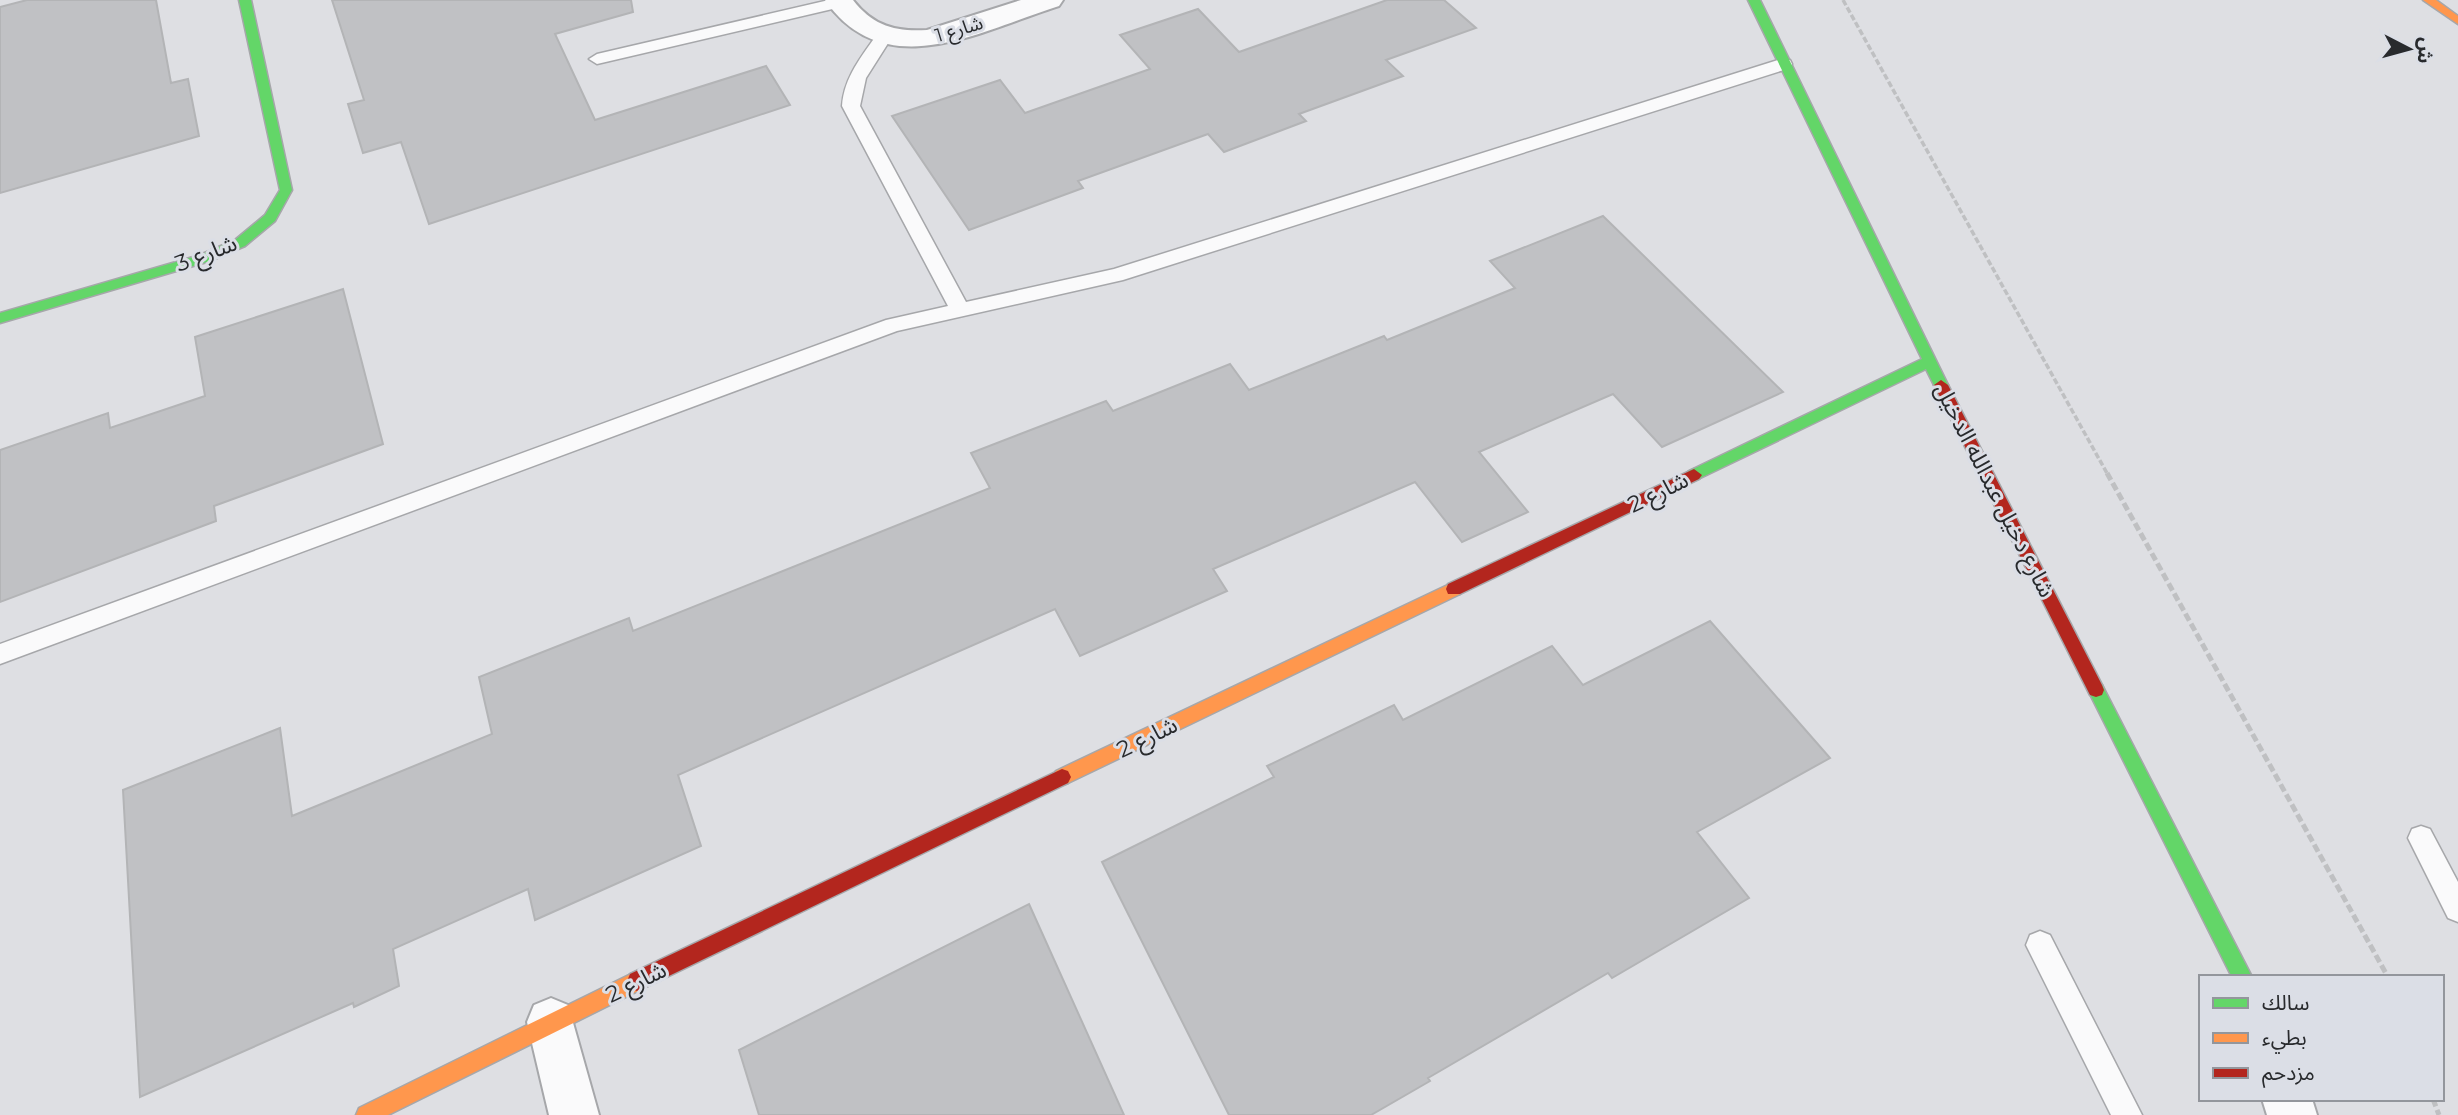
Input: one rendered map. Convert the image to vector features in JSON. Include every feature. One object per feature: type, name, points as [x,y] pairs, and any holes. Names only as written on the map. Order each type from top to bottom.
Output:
[{"type":"main road","name":"شارع 3","points":[[0,318],[205,258],[240,243],[270,218],[286,190],[245,0]]},
{"type":"main road","name":"شارع دخيل عبدالله الدخيل","points":[[1754,0],[1930,362],[2241,975]]},
{"type":"main road","points":[[2429,0],[2458,21]]},
{"type":"main road","name":"شارع 2","points":[[366,1115],[551,1022],[1930,362]]},
{"type":"street","name":"شارع 1","points":[[840,1],[859,25],[884,37],[930,38],[1049,0]]},
{"type":"street","points":[[551,1022],[573,1115]]},
{"type":"lane","points":[[597,59],[840,1]]},
{"type":"lane","points":[[884,37],[855,80],[850,92],[851,106],[960,309]]},
{"type":"lane","points":[[0,654],[880,330],[960,309],[1116,275],[1784,64]]},
{"type":"lane","points":[[2421,838],[2458,909]]},
{"type":"lane","points":[[2040,945],[2127,1115]]},
{"type":"path","points":[[1843,0],[2387,975]]},
{"type":"building","points":[[27,0],[156,0],[171,83],[188,79],[199,136],[0,193],[0,7]]},
{"type":"building","points":[[332,0],[631,0],[633,12],[555,34],[595,120],[766,66],[790,105],[429,224],[401,142],[363,153],[348,104],[364,100]]},
{"type":"building","points":[[1387,0],[1444,0],[1476,28],[1386,60],[1403,76],[1299,114],[1306,121],[1224,152],[1208,134],[1078,181],[1083,188],[969,230],[892,116],[1000,80],[1025,113],[1150,69],[1120,35],[1198,9],[1239,52]]},
{"type":"building","points":[[1603,216],[1783,392],[1662,447],[1613,394],[1479,452],[1528,512],[1462,542],[1415,482],[1213,569],[1227,591],[1080,656],[1055,609],[678,775],[701,846],[535,920],[528,889],[393,949],[399,986],[354,1007],[353,1003],[140,1097],[123,790],[280,728],[292,816],[492,734],[479,677],[629,618],[633,631],[990,488],[971,453],[1106,401],[1113,411],[1230,364],[1249,390],[1384,336],[1387,340],[1515,288],[1490,261]]},
{"type":"building","points":[[343,289],[383,444],[214,506],[216,521],[0,602],[0,450],[108,413],[110,428],[205,396],[195,337]]},
{"type":"building","points":[[1710,621],[1830,758],[1697,832],[1749,898],[1612,978],[1608,973],[1428,1078],[1430,1081],[1371,1115],[1229,1115],[1102,862],[1274,777],[1267,766],[1394,705],[1403,720],[1552,646],[1583,685]]},
{"type":"building","points":[[1029,904],[1124,1115],[759,1115],[739,1050]]},
{"type":"traffic: fast","points":[[0,318],[205,258],[240,243],[270,218],[286,190],[245,0]]},
{"type":"traffic: fast","points":[[1754,0],[1941,385]]},
{"type":"traffic: fast","points":[[1694,475],[1929,362]]},
{"type":"traffic: fast","points":[[2096,690],[2241,975]]},
{"type":"traffic: slow","points":[[2429,0],[2458,21]]},
{"type":"traffic: slow","points":[[1062,777],[1454,589]]},
{"type":"traffic: slow","points":[[366,1115],[637,981]]},
{"type":"traffic: jam","points":[[1941,385],[2096,690]]},
{"type":"traffic: jam","points":[[1454,589],[1694,475]]},
{"type":"traffic: jam","points":[[637,981],[1062,777]]}]
